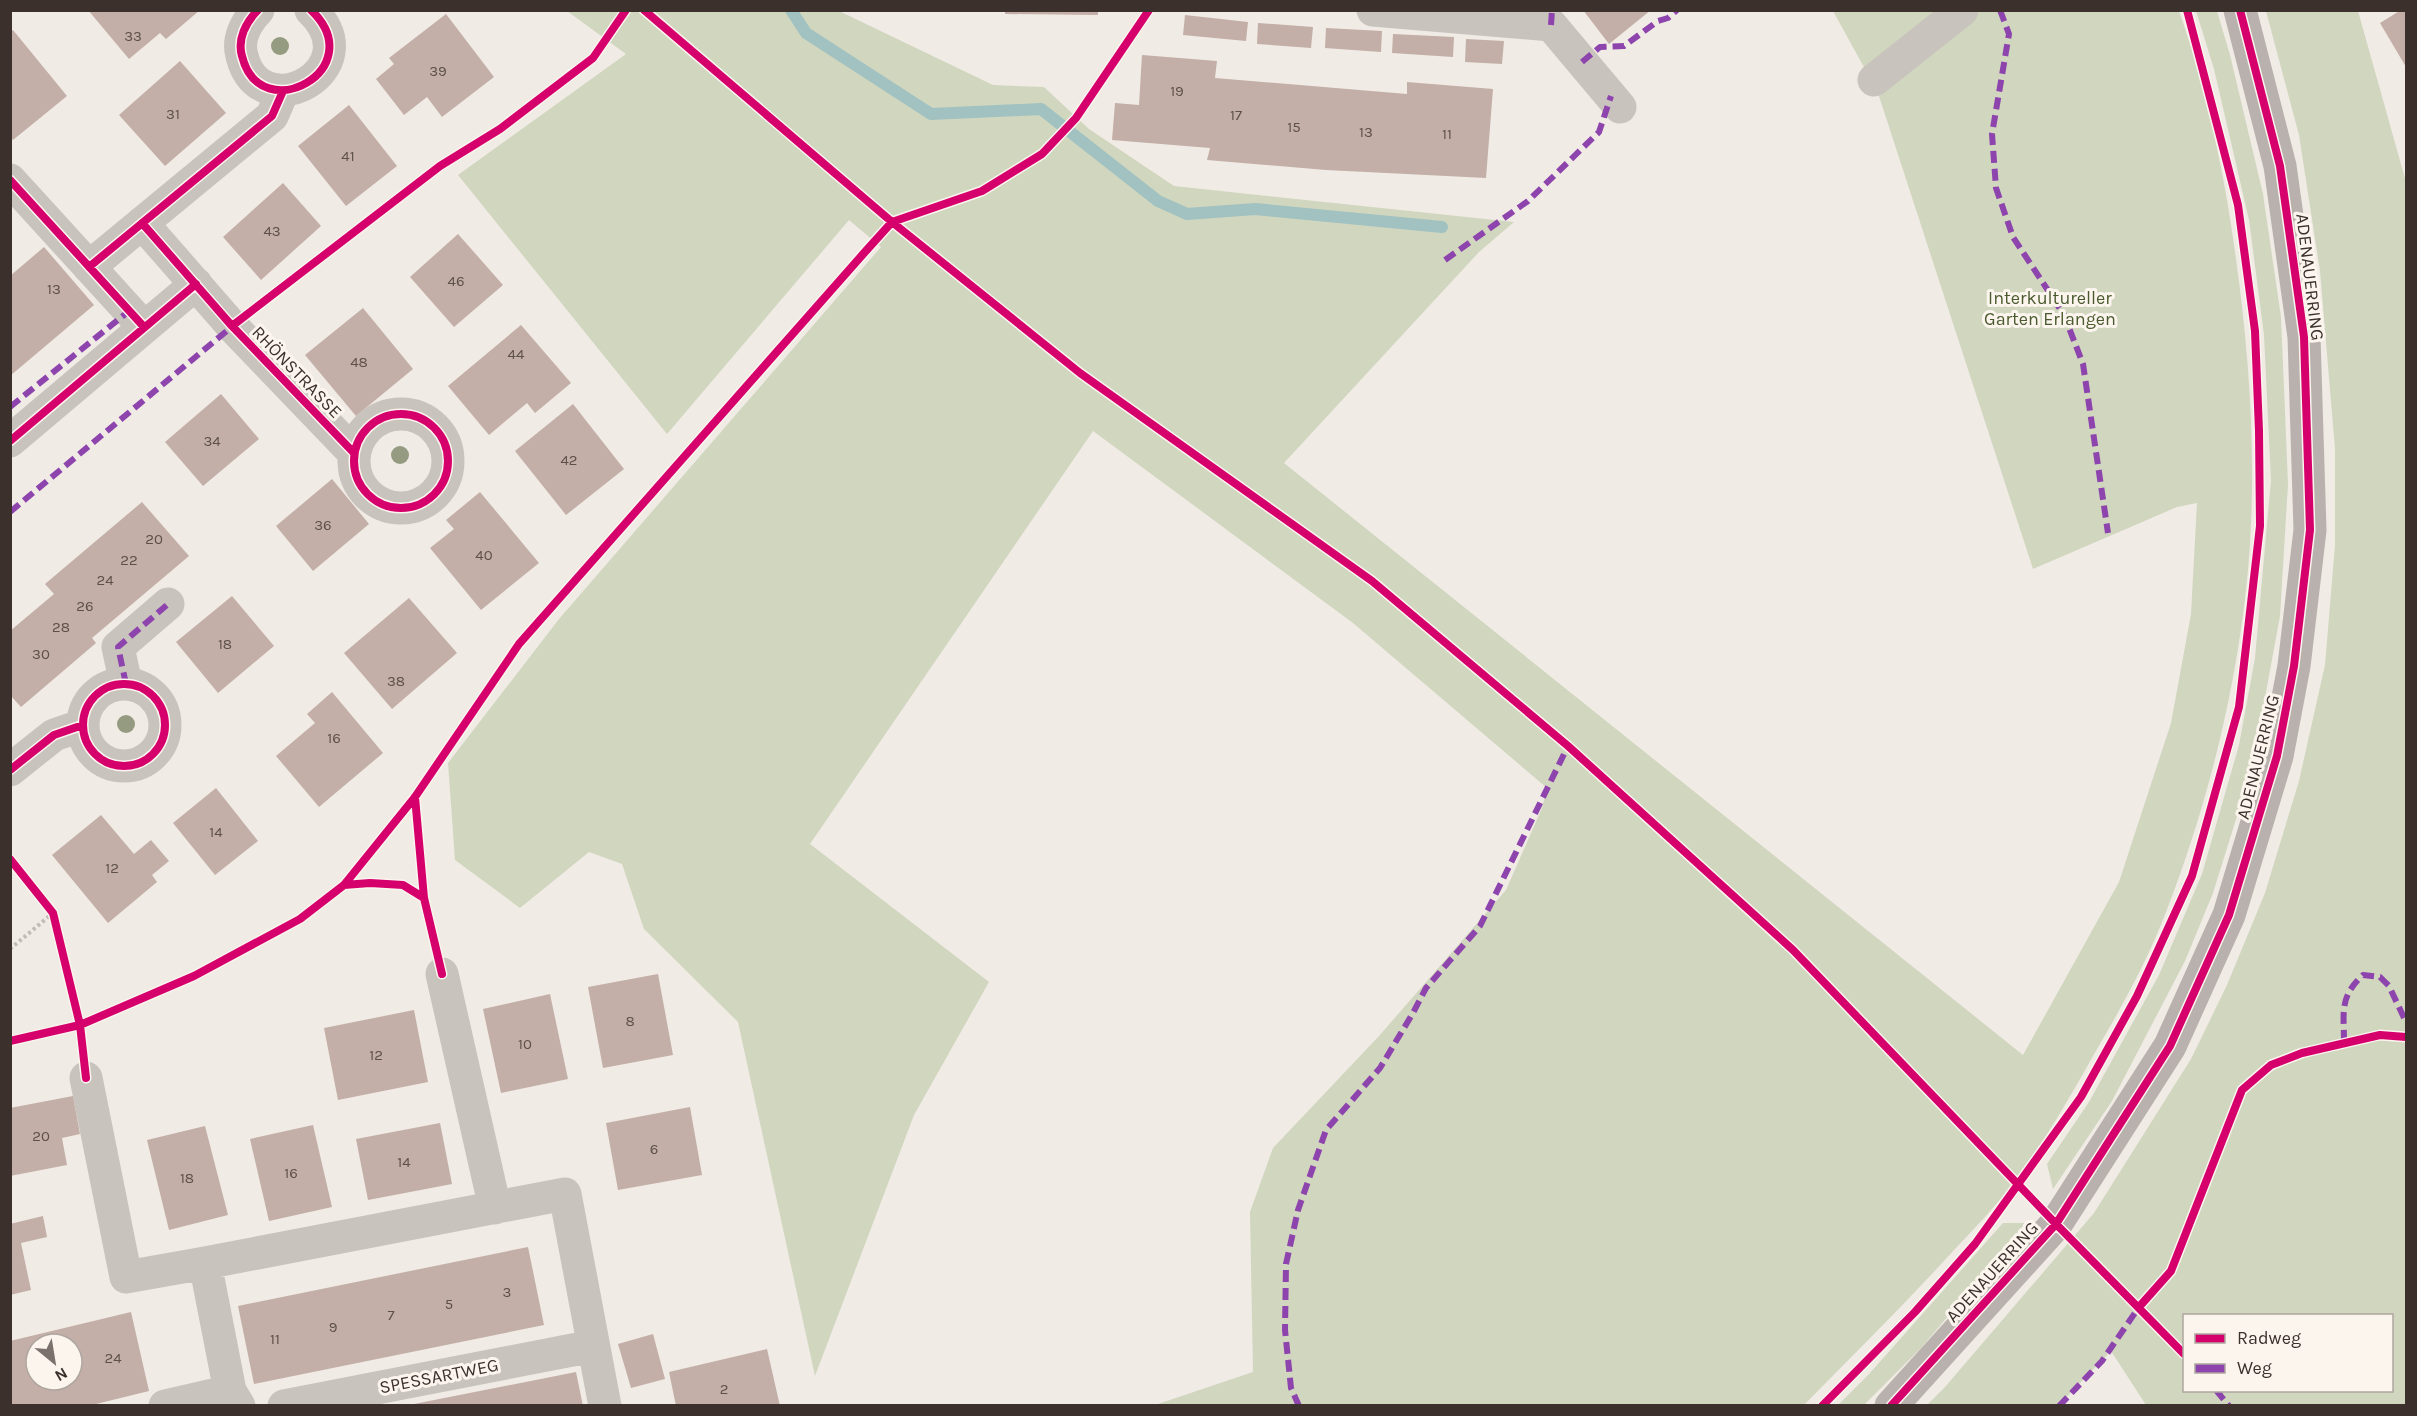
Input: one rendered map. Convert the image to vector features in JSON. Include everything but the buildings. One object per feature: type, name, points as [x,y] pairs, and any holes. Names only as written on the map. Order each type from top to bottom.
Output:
[{"type":"main road","name":"ADENAUERRING","points":[[1891,1406],[2056,1224],[2170,1046],[2229,915],[2277,756],[2294,666],[2310,530],[2304,337],[2280,166],[2240,10]]},
{"type":"street","points":[[258,10],[246,23],[241,38],[241,53],[245,67],[255,80],[268,88],[283,91],[297,89],[310,83],[320,74],[327,61],[330,47],[328,33],[322,21],[311,10]]},
{"type":"street","points":[[1373,10],[1551,25],[1620,107]]},
{"type":"street","points":[[1874,80],[1962,10]]},
{"type":"street","points":[[89,267],[272,116],[283,91]]},
{"type":"street","points":[[10,180],[144,327]]},
{"type":"street","name":"RHÖNSTRASSE","points":[[142,223],[232,326],[354,453]]},
{"type":"street","points":[[10,441],[196,284]]},
{"type":"street","points":[[126,684],[118,647],[168,604]]},
{"type":"street","points":[[126,684],[140,687],[152,694],[163,711],[166,731],[161,745],[153,755],[141,763],[128,767],[114,766],[91,751],[85,738],[83,725],[85,711],[96,696],[113,686],[126,684]]},
{"type":"street","points":[[10,770],[54,735],[83,725]]},
{"type":"street","points":[[442,974],[495,1208]]},
{"type":"street","points":[[86,1078],[126,1277],[565,1194],[605,1406]]},
{"type":"street","points":[[165,1406],[235,1398],[205,1263]]},
{"type":"street","name":"SPESSARTWEG","points":[[284,1406],[593,1346]]},
{"type":"path","points":[[1822,1406],[1915,1312],[1975,1244],[2081,1096],[2137,996],[2192,876],[2239,707],[2260,526],[2255,331],[2238,204],[2187,10]]},
{"type":"path","points":[[10,949],[53,913]]},
{"type":"green space","name":"Interkultureller Garten Erlangen","points":[[567,11],[839,11],[993,85],[1044,87],[1089,129],[1174,186],[1514,222],[1479,252],[1284,463],[2023,1055],[2119,882],[2171,723],[2191,614],[2197,503],[2177,507],[2033,569],[1877,90],[1979,11],[2179,11],[2198,71],[2214,134],[2232,228],[2246,341],[2251,424],[2252,507],[2246,590],[2226,713],[2206,794],[2166,912],[2150,949],[2113,1021],[2036,1151],[1986,1216],[1899,1309],[1804,1405],[1155,1405],[1253,1372],[1250,1212],[1273,1148],[1379,1036],[1506,890],[1542,808],[1547,788],[1353,623],[1093,431],[810,844],[989,982],[914,1115],[815,1376],[738,1022],[644,929],[622,864],[589,852],[520,908],[455,860],[448,763],[559,619],[881,247],[849,220],[667,434],[458,175],[626,54]]},
{"type":"green space","points":[[1833,11],[1938,11],[1865,69]]},
{"type":"green space","points":[[2196,11],[2217,11],[2230,55],[2263,194],[2281,317],[2288,484],[2280,616],[2252,768],[2213,893],[2185,961],[2112,1101],[2053,1189],[2047,1164],[2089,1102],[2159,975],[2202,874],[2239,745],[2255,658],[2271,480],[2264,335],[2249,220],[2214,69]]},
{"type":"green space","points":[[2266,11],[2358,11],[2406,182],[2406,1405],[2146,1405],[2111,1351],[2059,1405],[1927,1405],[2094,1213],[2191,1059],[2227,985],[2265,893],[2299,781],[2325,665],[2335,545],[2335,449],[2320,271],[2299,135]]},
{"type":"green space","points":[[2003,1223],[2024,1223],[2021,1230],[1921,1348],[1864,1405],[1838,1405],[1870,1373]]},
{"type":"waterway","points":[[791,10],[806,33],[931,114],[1041,109],[1158,201],[1187,214],[1255,209],[1442,227]]},
{"type":"marked path","points":[[1551,25],[1552,10]]},
{"type":"marked path","points":[[1582,62],[1600,47],[1624,46],[1677,10]]},
{"type":"marked path","points":[[2000,10],[2009,34],[1992,134],[1996,188],[2013,237],[2064,315],[2083,364],[2108,533]]},
{"type":"marked path","points":[[1445,260],[1528,201],[1599,132],[1611,96]]},
{"type":"marked path","points":[[10,407],[129,311]]},
{"type":"marked path","points":[[10,512],[235,324]]},
{"type":"marked path","points":[[126,684],[118,647],[168,604]]},
{"type":"marked path","points":[[1299,1406],[1291,1388],[1285,1330],[1286,1264],[1298,1210],[1326,1130],[1380,1068],[1426,988],[1480,926],[1568,746]]},
{"type":"marked path","points":[[2344,1042],[2346,998],[2363,975],[2380,977],[2389,986],[2406,1022]]},
{"type":"marked path","points":[[2059,1406],[2102,1361],[2141,1304]]},
{"type":"marked path","points":[[2218,1392],[2229,1406]]},
{"type":"cycle path","points":[[258,10],[244,31],[241,43],[242,56],[253,78],[269,88],[288,90],[306,83],[321,70],[329,52],[327,32],[311,10]]},
{"type":"cycle path","points":[[232,326],[440,166],[500,129],[593,58],[626,10]]},
{"type":"cycle path","points":[[644,10],[892,222],[1080,373],[1372,581],[1568,746],[1793,950],[2183,1353]]},
{"type":"cycle path","points":[[344,885],[415,797],[519,644],[892,222],[982,191],[1042,154],[1076,118],[1149,10]]},
{"type":"cycle path","points":[[1822,1406],[1915,1312],[1975,1244],[2081,1097],[2137,996],[2192,876],[2239,707],[2260,526],[2255,331],[2238,205],[2187,10]]},
{"type":"cycle path","points":[[1891,1406],[2056,1224],[2170,1046],[2229,915],[2277,756],[2294,666],[2310,530],[2304,337],[2280,166],[2240,10]]},
{"type":"cycle path","points":[[89,267],[272,116],[283,91]]},
{"type":"cycle path","points":[[10,180],[144,327]]},
{"type":"cycle path","points":[[142,223],[232,326],[354,453]]},
{"type":"cycle path","points":[[10,441],[196,284]]},
{"type":"cycle path","points":[[401,414],[419,417],[434,428],[445,443],[448,461],[445,479],[434,494],[419,505],[401,508],[383,505],[368,494],[357,479],[354,461],[357,443],[368,428],[383,417],[401,414]]},
{"type":"cycle path","points":[[124,684],[140,687],[153,696],[162,709],[165,725],[162,741],[153,754],[140,763],[124,766],[108,763],[95,754],[86,741],[83,725],[86,709],[95,696],[108,687],[124,684]]},
{"type":"cycle path","points":[[10,770],[54,735],[83,725]]},
{"type":"cycle path","points":[[415,797],[424,898],[442,974]]},
{"type":"cycle path","points":[[10,859],[53,913],[80,1025],[86,1078]]},
{"type":"cycle path","points":[[10,1041],[80,1025],[194,976],[300,919],[344,885],[370,883],[403,885],[424,898]]},
{"type":"cycle path","points":[[2139,1307],[2171,1271],[2242,1090],[2271,1065],[2302,1053],[2380,1035],[2406,1037]]}]
